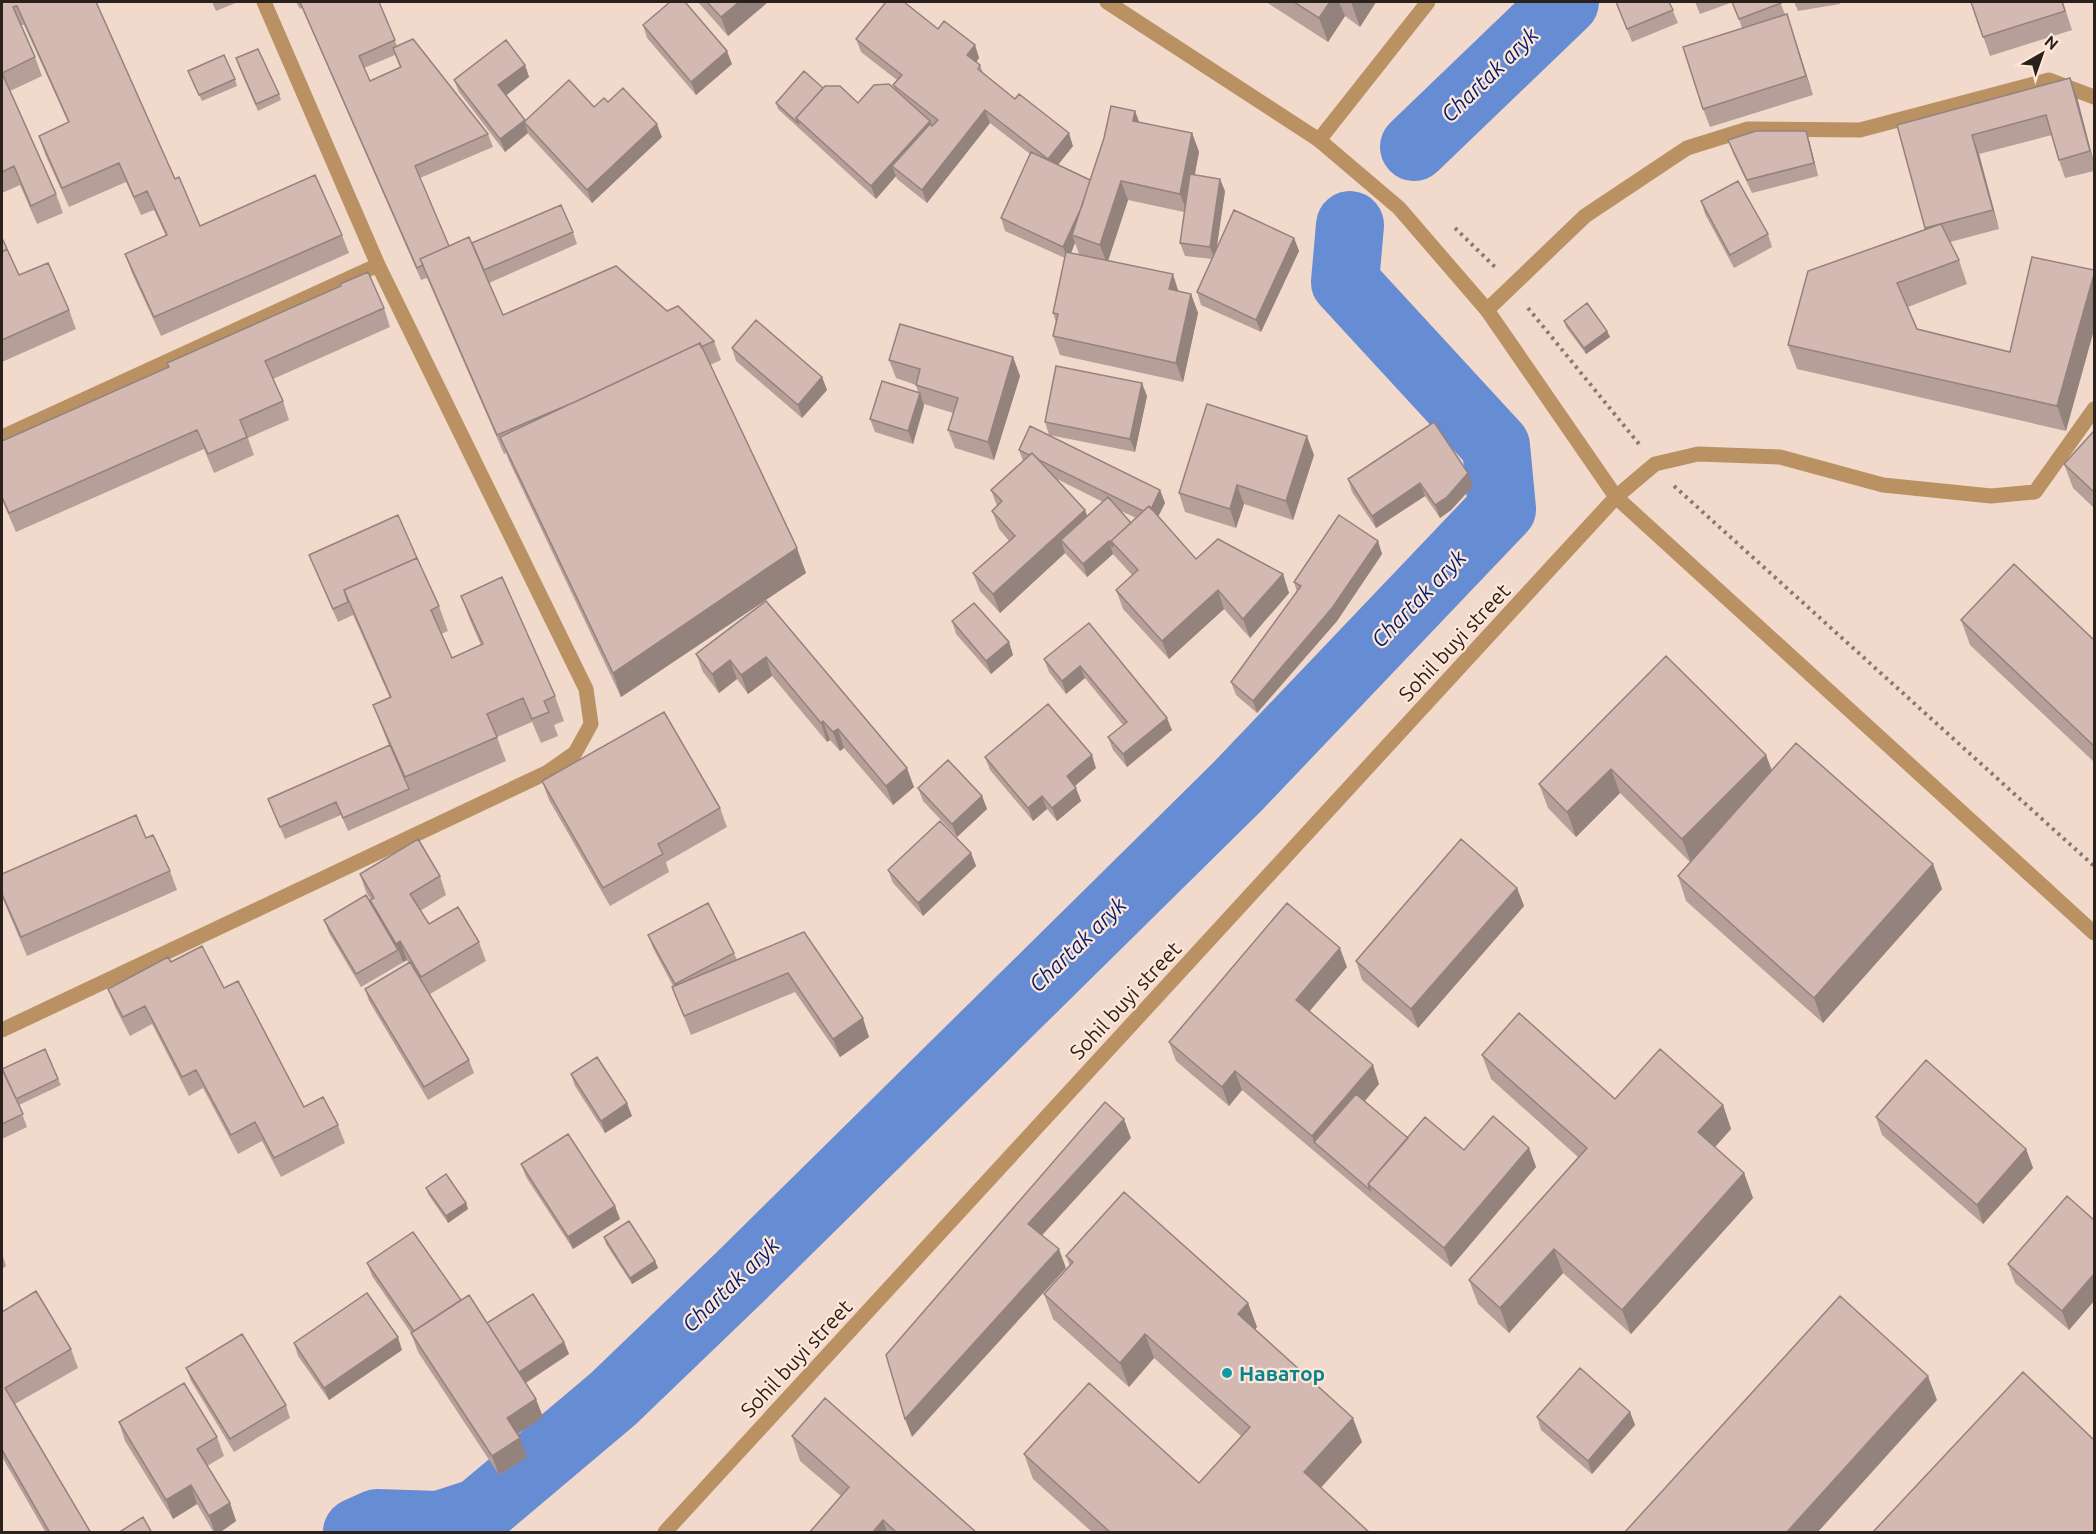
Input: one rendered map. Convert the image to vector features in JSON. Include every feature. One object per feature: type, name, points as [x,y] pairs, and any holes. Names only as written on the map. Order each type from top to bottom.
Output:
[{"type":"street","points":[[2,1030],[548,772],[575,753],[591,724],[586,689],[378,265],[264,2]]},
{"type":"street","points":[[1107,2],[1319,140],[1399,208],[1487,310],[1616,497],[2094,933]]},
{"type":"street","points":[[1319,140],[1428,2]]},
{"type":"street","points":[[1487,310],[1510,285],[1585,216],[1687,148],[1748,129],[1860,130],[2049,80],[2094,97]]},
{"type":"street","points":[[2,437],[378,265]]},
{"type":"street","points":[[1655,464],[1698,454],[1780,457],[1883,485],[1991,496],[2036,492],[2094,409]]},
{"type":"street","name":"Sohil buyi street","points":[[665,1533],[1616,497],[1655,464]]},
{"type":"path","points":[[1450,223],[1510,285],[1672,484],[2094,866]]},
{"type":"building","points":[[2,2],[96,2],[175,179],[179,177],[200,226],[315,175],[342,235],[154,317],[125,254],[167,235],[147,191],[134,197],[119,163],[62,188],[39,136],[69,122],[17,6],[13,7],[35,57],[2,73]]},
{"type":"building","points":[[300,2],[379,2],[395,40],[359,56],[370,81],[401,67],[393,48],[413,39],[488,134],[415,166],[449,246],[420,259],[423,265],[417,268]]},
{"type":"building","points":[[670,2],[685,2],[727,51],[691,82],[643,25]]},
{"type":"building","points":[[707,2],[739,2],[721,17]]},
{"type":"building","points":[[886,2],[904,2],[938,29],[944,21],[975,45],[967,55],[980,65],[978,69],[1015,99],[1019,94],[1069,133],[1048,159],[985,110],[922,190],[892,166],[930,124],[932,126],[938,120],[893,85],[902,75],[856,39]]},
{"type":"building","points":[[1294,2],[1330,2],[1319,18]]},
{"type":"building","points":[[1616,2],[1669,2],[1673,10],[1627,29]]},
{"type":"building","points":[[1732,2],[1780,2],[1781,3],[1739,19]]},
{"type":"building","points":[[1971,2],[2062,2],[2065,11],[1983,37]]},
{"type":"building","points":[[1787,14],[1806,76],[1703,109],[1683,47]]},
{"type":"building","points":[[506,40],[525,65],[498,85],[525,120],[500,139],[454,80]]},
{"type":"building","points":[[258,49],[279,94],[256,104],[236,58]]},
{"type":"building","points":[[224,55],[235,79],[199,95],[188,71]]},
{"type":"building","points":[[804,71],[823,88],[796,118],[799,124],[776,103]]},
{"type":"building","points":[[2,73],[56,194],[31,206],[14,166],[2,172]]},
{"type":"building","points":[[2070,78],[2090,151],[2059,160],[2046,115],[1972,135],[1993,210],[1925,228],[1897,125]]},
{"type":"building","points":[[569,80],[594,107],[604,98],[608,102],[623,88],[657,124],[587,190],[524,122]]},
{"type":"building","points":[[889,84],[930,121],[871,186],[796,118],[825,86],[840,86],[858,103],[874,85]]},
{"type":"building","points":[[1111,106],[1135,111],[1133,121],[1192,133],[1180,194],[1121,181],[1100,245],[1072,235],[1104,138]]},
{"type":"building","points":[[1756,131],[1806,131],[1814,163],[1747,180],[1728,140]]},
{"type":"building","points":[[1031,152],[1090,180],[1082,206],[1063,247],[1001,218]]},
{"type":"building","points":[[1190,174],[1220,179],[1210,247],[1180,243]]},
{"type":"building","points":[[1738,181],[1768,234],[1730,255],[1701,201]]},
{"type":"building","points":[[561,205],[573,232],[484,270],[472,243]]},
{"type":"building","points":[[1234,210],[1294,238],[1256,320],[1197,292]]},
{"type":"building","points":[[1941,224],[1959,260],[1897,283],[1917,329],[2010,352],[2032,257],[2094,270],[2057,406],[1788,345],[1808,271]]},
{"type":"building","points":[[469,237],[503,315],[616,266],[667,311],[678,306],[714,341],[701,347],[700,343],[577,401],[497,435],[420,259]]},
{"type":"building","points":[[2,240],[7,249],[2,252]]},
{"type":"building","points":[[7,249],[19,275],[48,263],[69,310],[2,340],[2,252]]},
{"type":"building","points":[[1066,252],[1173,274],[1169,289],[1191,294],[1176,363],[1053,336],[1058,314],[1053,313]]},
{"type":"building","points":[[368,272],[384,308],[265,361],[283,401],[240,420],[247,437],[208,454],[197,430],[9,513],[2,497],[2,441],[169,367],[167,363]]},
{"type":"building","points":[[1587,303],[1607,331],[1584,348],[1564,321]]},
{"type":"building","points":[[756,320],[822,377],[798,405],[732,348]]},
{"type":"building","points":[[900,324],[1013,357],[988,442],[948,430],[958,398],[916,385],[920,369],[889,360]]},
{"type":"building","points":[[700,343],[797,548],[613,673],[500,437]]},
{"type":"building","points":[[1056,366],[1142,383],[1130,439],[1045,422]]},
{"type":"building","points":[[882,381],[920,393],[908,431],[870,419]]},
{"type":"building","points":[[1207,404],[1307,436],[1286,501],[1237,485],[1230,509],[1179,493]]},
{"type":"building","points":[[1434,422],[1468,473],[1447,497],[1435,505],[1420,483],[1372,516],[1348,479]]},
{"type":"building","points":[[1030,426],[1160,490],[1151,509],[1149,506],[1143,511],[1039,460],[1032,453],[1029,455],[1019,450]]},
{"type":"building","points":[[2094,431],[2094,492],[2064,464]]},
{"type":"building","points":[[1032,453],[1085,510],[993,594],[973,573],[1015,536],[992,511],[1002,501],[991,490]]},
{"type":"building","points":[[1108,497],[1131,523],[1111,541],[1113,547],[1109,541],[1083,564],[1061,540]]},
{"type":"building","points":[[1149,506],[1196,559],[1218,539],[1283,574],[1243,619],[1218,590],[1162,641],[1116,590],[1138,570],[1111,541]]},
{"type":"building","points":[[398,515],[417,558],[344,590],[348,602],[333,609],[309,555]]},
{"type":"building","points":[[1339,515],[1378,541],[1332,608],[1253,701],[1231,682],[1301,586],[1294,582]]},
{"type":"building","points":[[417,558],[439,606],[431,610],[452,658],[483,644],[461,596],[502,577],[555,696],[544,701],[549,712],[532,719],[523,698],[487,714],[497,737],[405,777],[373,705],[391,697],[344,590]]},
{"type":"building","points":[[2014,564],[2094,640],[2094,746],[1961,620]]},
{"type":"building","points":[[766,601],[907,768],[886,786],[838,729],[833,732],[823,721],[821,723],[766,657],[741,675],[730,660],[712,674],[696,654]]},
{"type":"building","points":[[974,603],[1009,642],[986,661],[952,621]]},
{"type":"building","points":[[1089,623],[1167,718],[1123,754],[1108,737],[1127,722],[1080,666],[1062,681],[1044,659]]},
{"type":"building","points":[[1666,656],[1766,755],[1682,839],[1611,769],[1567,812],[1539,784]]},
{"type":"building","points":[[1048,704],[1092,755],[1067,776],[1076,788],[1052,808],[1042,796],[1028,808],[985,757]]},
{"type":"building","points":[[664,712],[720,808],[658,844],[663,854],[603,888],[542,781]]},
{"type":"building","points":[[1796,743],[1933,864],[1814,998],[1678,876]]},
{"type":"building","points":[[390,745],[409,789],[343,818],[336,802],[280,827],[268,799]]},
{"type":"building","points":[[948,760],[982,796],[952,824],[918,788]]},
{"type":"building","points":[[136,815],[146,838],[153,835],[170,871],[21,937],[2,894],[2,874]]},
{"type":"building","points":[[940,821],[971,853],[918,903],[888,870]]},
{"type":"building","points":[[418,839],[440,876],[410,894],[429,924],[458,907],[479,942],[421,977],[400,941],[396,944],[370,900],[374,898],[360,874]]},
{"type":"building","points":[[1461,839],[1517,888],[1411,1009],[1356,961]]},
{"type":"building","points":[[366,895],[398,950],[356,974],[324,920]]},
{"type":"building","points":[[708,903],[734,953],[675,984],[648,935]]},
{"type":"building","points":[[1287,903],[1340,948],[1296,1000],[1373,1065],[1312,1136],[1235,1071],[1222,1087],[1169,1042]]},
{"type":"building","points":[[804,932],[863,1018],[833,1039],[788,973],[684,1016],[672,987]]},
{"type":"building","points":[[202,946],[224,988],[238,981],[304,1107],[323,1097],[338,1125],[274,1158],[255,1122],[231,1135],[196,1070],[182,1077],[145,1006],[123,1017],[108,989],[168,957],[171,962]]},
{"type":"building","points":[[410,962],[469,1060],[424,1087],[365,989]]},
{"type":"building","points":[[1519,1013],[1615,1099],[1660,1049],[1723,1105],[1698,1132],[1744,1173],[1622,1310],[1554,1249],[1500,1308],[1469,1280],[1587,1148],[1482,1055]]},
{"type":"building","points":[[45,1049],[58,1079],[16,1099],[2,1069]]},
{"type":"building","points":[[597,1057],[627,1103],[601,1121],[571,1074]]},
{"type":"building","points":[[1926,1060],[2026,1149],[1977,1205],[1876,1117]]},
{"type":"building","points":[[2,1068],[23,1114],[2,1124]]},
{"type":"building","points":[[1356,1094],[1408,1138],[1368,1184],[1370,1190],[1314,1142]]},
{"type":"building","points":[[1105,1102],[1124,1119],[1028,1224],[1059,1249],[905,1419],[886,1355]]},
{"type":"building","points":[[1493,1116],[1529,1148],[1444,1248],[1368,1184],[1425,1117],[1464,1150]]},
{"type":"building","points":[[568,1134],[615,1206],[568,1237],[521,1164]]},
{"type":"building","points":[[446,1174],[466,1203],[446,1216],[426,1188]]},
{"type":"building","name":"Наватор","points":[[1124,1192],[1248,1303],[1238,1314],[1353,1418],[1304,1472],[1370,1533],[1111,1533],[1024,1454],[1089,1383],[1199,1483],[1250,1427],[1145,1334],[1120,1363],[1044,1294],[1073,1262],[1066,1256]]},
{"type":"building","points":[[2067,1196],[2094,1220],[2094,1274],[2062,1311],[2008,1264]]},
{"type":"building","points":[[629,1221],[655,1261],[630,1278],[604,1237]]},
{"type":"building","points":[[413,1232],[461,1300],[414,1331],[367,1263]]},
{"type":"building","points":[[36,1291],[71,1349],[5,1388],[91,1533],[50,1533],[2,1450],[2,1312]]},
{"type":"building","points":[[367,1293],[398,1337],[324,1388],[294,1343]]},
{"type":"building","points":[[533,1294],[564,1342],[519,1372],[487,1323]]},
{"type":"building","points":[[469,1295],[536,1399],[507,1418],[520,1438],[492,1456],[411,1333]]},
{"type":"building","points":[[1840,1296],[1928,1376],[1786,1533],[1624,1533]]},
{"type":"building","points":[[242,1334],[286,1405],[230,1439],[186,1368]]},
{"type":"building","points":[[1580,1368],[1630,1412],[1588,1461],[1537,1417]]},
{"type":"building","points":[[2023,1372],[2094,1440],[2094,1533],[1872,1533]]},
{"type":"building","points":[[184,1383],[217,1437],[197,1449],[230,1503],[209,1516],[191,1485],[166,1500],[119,1422]]},
{"type":"building","points":[[825,1398],[977,1533],[897,1533],[883,1520],[872,1533],[809,1533],[849,1487],[792,1436]]},
{"type":"building","points":[[143,1517],[152,1533],[118,1533]]},
{"type":"waterway","name":"Chartak aryk","points":[[1414,147],[1565,2]]},
{"type":"waterway","name":"Chartak aryk","points":[[357,1532],[377,1523],[439,1525],[479,1512],[613,1399],[740,1277],[1238,786],[1502,509],[1496,446],[1345,282],[1350,225]]},
{"type":"place","name":"Наватор","points":[[1227,1373]]}]
